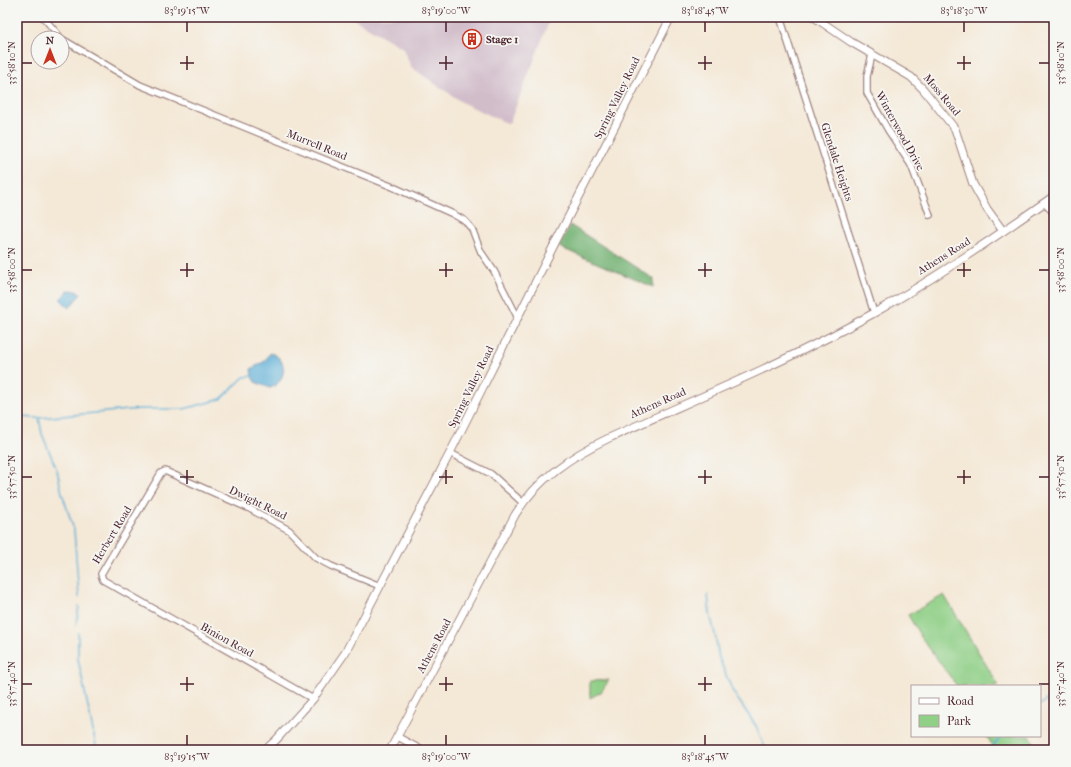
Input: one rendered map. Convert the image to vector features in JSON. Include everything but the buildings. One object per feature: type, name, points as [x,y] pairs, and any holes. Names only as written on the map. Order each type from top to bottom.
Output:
[{"type":"street","name":"Murrell Road","points":[[43,17],[54,30]]},
{"type":"street","name":"Spring Valley Road","points":[[265,750],[276,740],[312,699],[345,653],[450,453],[671,17]]},
{"type":"street","name":"Glendale Heights","points":[[780,17],[874,313]]},
{"type":"street","name":"Moss Road","points":[[814,17],[872,55],[911,77],[955,129],[973,184],[987,209],[1002,231]]},
{"type":"street","name":"Murrell Road","points":[[70,43],[140,85],[393,187],[453,214],[465,221],[472,229],[481,252],[494,271],[518,318]]},
{"type":"street","name":"Winterwood Drive","points":[[872,55],[867,76],[867,93],[884,125],[911,165],[930,215]]},
{"type":"street","name":"Athens Road","points":[[390,750],[523,503],[544,480],[582,451],[808,347],[874,313],[1054,196]]},
{"type":"street","points":[[1044,203],[1054,213]]},
{"type":"street","points":[[450,453],[491,474],[523,503]]},
{"type":"street","name":"Dwight Road","points":[[149,493],[161,473],[165,471],[248,508],[289,530],[316,558],[331,566],[380,586]]},
{"type":"street","name":"Herbert Road","points":[[131,598],[105,582],[101,574],[149,493]]},
{"type":"street","name":"Binion Road","points":[[131,598],[312,699]]},
{"type":"street","points":[[398,737],[422,750]]},
{"type":"shaded area","points":[[350,17],[551,17],[509,124],[463,103],[411,67],[403,48]]},
{"type":"green space","points":[[570,225],[654,279],[653,287],[559,247]]},
{"type":"green space","points":[[944,595],[998,685],[956,685],[921,637],[908,615]]},
{"type":"green space","points":[[609,680],[601,692],[590,698],[590,681]]},
{"type":"green space","points":[[988,737],[1031,737],[1038,750],[995,750]]},
{"type":"water","points":[[73,290],[81,294],[69,308],[60,299],[68,291]]},
{"type":"water","points":[[270,353],[280,360],[284,370],[280,381],[270,388],[255,382],[252,377],[251,369],[265,361]]},
{"type":"waterway","points":[[17,417],[39,418],[140,409],[184,409],[221,399],[244,377],[252,376]]},
{"type":"waterway","points":[[39,418],[42,434],[57,470],[62,493],[74,530],[79,597]]},
{"type":"waterway","points":[[708,595],[710,614],[719,658],[733,692],[756,726],[766,750]]},
{"type":"waterway","points":[[76,626],[79,606]]},
{"type":"waterway","points":[[78,633],[78,659],[97,750]]},
{"type":"waterway","points":[[1041,704],[1054,694]]},
{"type":"waterway","points":[[989,750],[1001,737]]},
{"type":"place","name":"Stage 1","points":[[472,39]]}]
